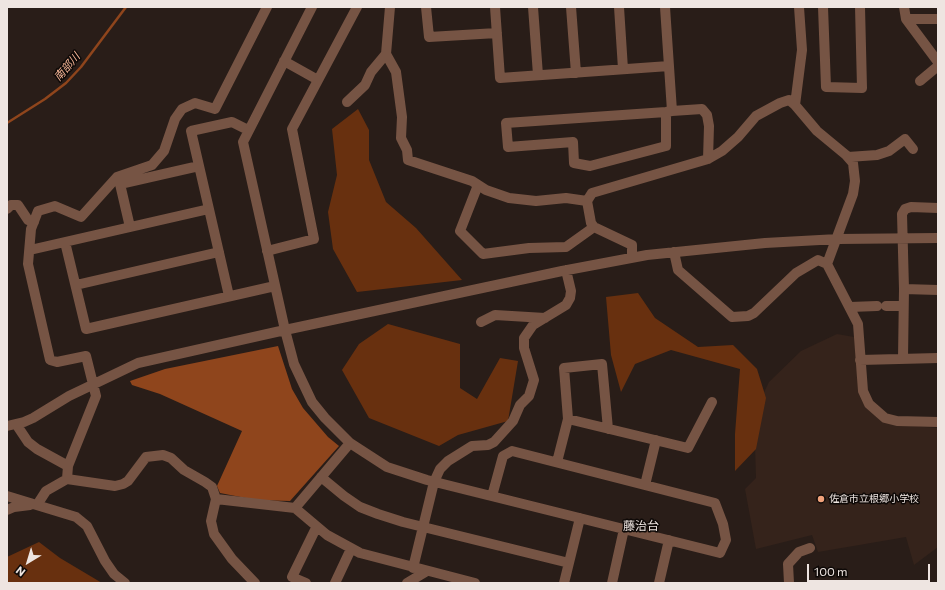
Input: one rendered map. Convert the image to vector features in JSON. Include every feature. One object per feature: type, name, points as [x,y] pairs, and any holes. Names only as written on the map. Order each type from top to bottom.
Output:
[{"type":"street","points":[[67,479],[68,466],[96,396],[86,356],[57,362],[50,360],[28,264],[34,222],[38,211],[55,206],[81,217],[117,177],[152,165],[159,158],[164,151],[175,119],[182,109],[195,103],[214,110],[267,7]]},
{"type":"street","points":[[312,7],[243,142],[284,330],[294,364],[312,402],[350,443],[387,467],[405,474],[434,482],[720,553],[726,540],[723,524],[714,503],[512,451],[503,456],[492,496]]},
{"type":"street","points":[[267,251],[314,239],[292,129],[357,7]]},
{"type":"street","points":[[390,7],[386,54],[396,72],[402,117],[401,138],[408,150],[408,160],[478,185],[509,198],[536,202],[566,198],[587,201]]},
{"type":"street","points":[[426,7],[429,37],[497,33]]},
{"type":"street","points":[[495,7],[500,78],[669,66]]},
{"type":"street","points":[[533,7],[538,75]]},
{"type":"street","points":[[571,7],[576,73]]},
{"type":"street","points":[[619,7],[624,70]]},
{"type":"street","points":[[665,7],[669,66],[669,112],[666,146],[590,166],[574,163],[573,142],[508,147],[506,123],[669,112],[702,109],[707,115],[709,126],[708,159]]},
{"type":"street","points":[[795,105],[802,50],[799,7]]},
{"type":"street","points":[[823,7],[826,87],[862,88],[860,7]]},
{"type":"street","points":[[904,7],[906,19],[938,62]]},
{"type":"street","points":[[906,19],[938,19]]},
{"type":"street","points":[[347,102],[365,85],[371,72],[386,54]]},
{"type":"street","points":[[284,61],[318,80]]},
{"type":"street","points":[[920,80],[938,66]]},
{"type":"street","points":[[632,258],[632,245],[594,227],[591,223],[587,201],[592,193],[708,159],[722,151],[738,138],[756,116],[780,103],[789,100],[817,131],[853,163],[854,188],[838,239],[827,264]]},
{"type":"street","points":[[229,296],[191,131],[232,122],[248,130]]},
{"type":"street","points":[[848,157],[877,155],[889,151],[905,139],[913,149]]},
{"type":"street","points":[[130,227],[120,184],[199,166]]},
{"type":"street","points":[[478,185],[460,231],[483,254],[530,248],[566,247],[594,227]]},
{"type":"street","points":[[7,209],[11,205],[18,205],[28,220],[34,222]]},
{"type":"street","points":[[903,358],[904,289],[902,214],[905,209],[911,207],[938,208]]},
{"type":"street","points":[[30,250],[209,209]]},
{"type":"street","points":[[12,425],[34,418],[68,396],[138,363],[284,330],[566,270],[674,252],[765,243],[838,239],[938,238]]},
{"type":"street","points":[[65,242],[86,329],[275,286]]},
{"type":"street","points":[[76,285],[219,252]]},
{"type":"street","points":[[674,252],[678,270],[724,312],[732,317],[748,316],[796,273],[818,260],[827,264],[858,324],[863,391],[868,404],[885,418],[897,421],[938,422]]},
{"type":"street","points":[[413,568],[434,482],[440,468],[448,460],[472,446],[488,445],[494,442],[514,420],[520,405],[529,396],[534,380],[524,348],[524,338],[527,331],[533,325],[566,305],[570,298],[571,291],[566,270]]},
{"type":"street","points":[[904,289],[938,290]]},
{"type":"street","points":[[850,307],[904,306]]},
{"type":"street","points":[[481,322],[495,315],[545,318]]},
{"type":"street","points":[[860,360],[938,358]]},
{"type":"street","points":[[557,462],[568,419],[564,368],[602,364],[608,429]]},
{"type":"street","points":[[568,419],[688,448],[712,402]]},
{"type":"street","points":[[12,425],[21,432],[32,445],[68,466]]},
{"type":"street","points":[[645,485],[656,440]]},
{"type":"street","points":[[295,508],[350,443]]},
{"type":"street","points":[[7,510],[14,507],[35,505],[46,492],[67,479],[115,486],[123,484],[128,481],[146,457],[163,455],[171,458],[184,470],[212,487],[216,499],[211,521],[214,534],[232,559],[255,583]]},
{"type":"street","points":[[321,477],[330,486],[360,507],[384,516],[569,563]]},
{"type":"street","points":[[7,496],[76,517],[87,526],[105,561],[114,574],[125,583]]},
{"type":"street","points":[[216,499],[295,508],[316,528],[351,549],[427,571],[445,579],[475,583]]},
{"type":"street","points":[[564,583],[580,518]]},
{"type":"street","points":[[306,583],[292,577],[316,528]]},
{"type":"street","points":[[612,583],[624,529]]},
{"type":"street","points":[[669,540],[659,582],[670,583]]},
{"type":"street","points":[[789,583],[788,564],[799,552],[810,548]]},
{"type":"street","points":[[335,583],[351,549]]},
{"type":"street","points":[[407,583],[427,571]]},
{"type":"shaded area","points":[[358,109],[369,130],[369,160],[386,202],[416,228],[462,280],[357,292],[333,249],[328,212],[337,175],[332,129]]},
{"type":"shaded area","points":[[638,293],[655,318],[698,347],[733,345],[757,369],[766,398],[756,449],[735,471],[735,434],[740,369],[671,350],[635,364],[621,392],[611,355],[606,297]]},
{"type":"shaded area","points":[[388,324],[460,344],[460,388],[477,399],[500,358],[518,361],[508,421],[458,435],[439,446],[369,418],[342,370],[359,344]]},
{"type":"shaded area","points":[[837,334],[854,337],[859,389],[866,408],[880,419],[901,425],[938,428],[938,547],[914,565],[906,537],[818,552],[812,535],[756,549],[745,489],[756,478],[754,413],[769,382],[801,351]]},
{"type":"shaded area","points":[[278,346],[292,389],[303,408],[328,437],[339,446],[290,501],[256,500],[220,493],[217,486],[242,431],[160,394],[132,385],[130,381],[165,369]]},
{"type":"shaded area","points":[[39,542],[60,558],[102,583],[7,583],[7,557]]},
{"type":"waterway","name":"南部川","points":[[7,123],[45,99],[66,83],[81,67],[126,7]]},
{"type":"place","name":"佐倉市立根郷小学校","points":[[821,499]]},
{"type":"district","name":"藤治台","points":[[641,526]]}]
